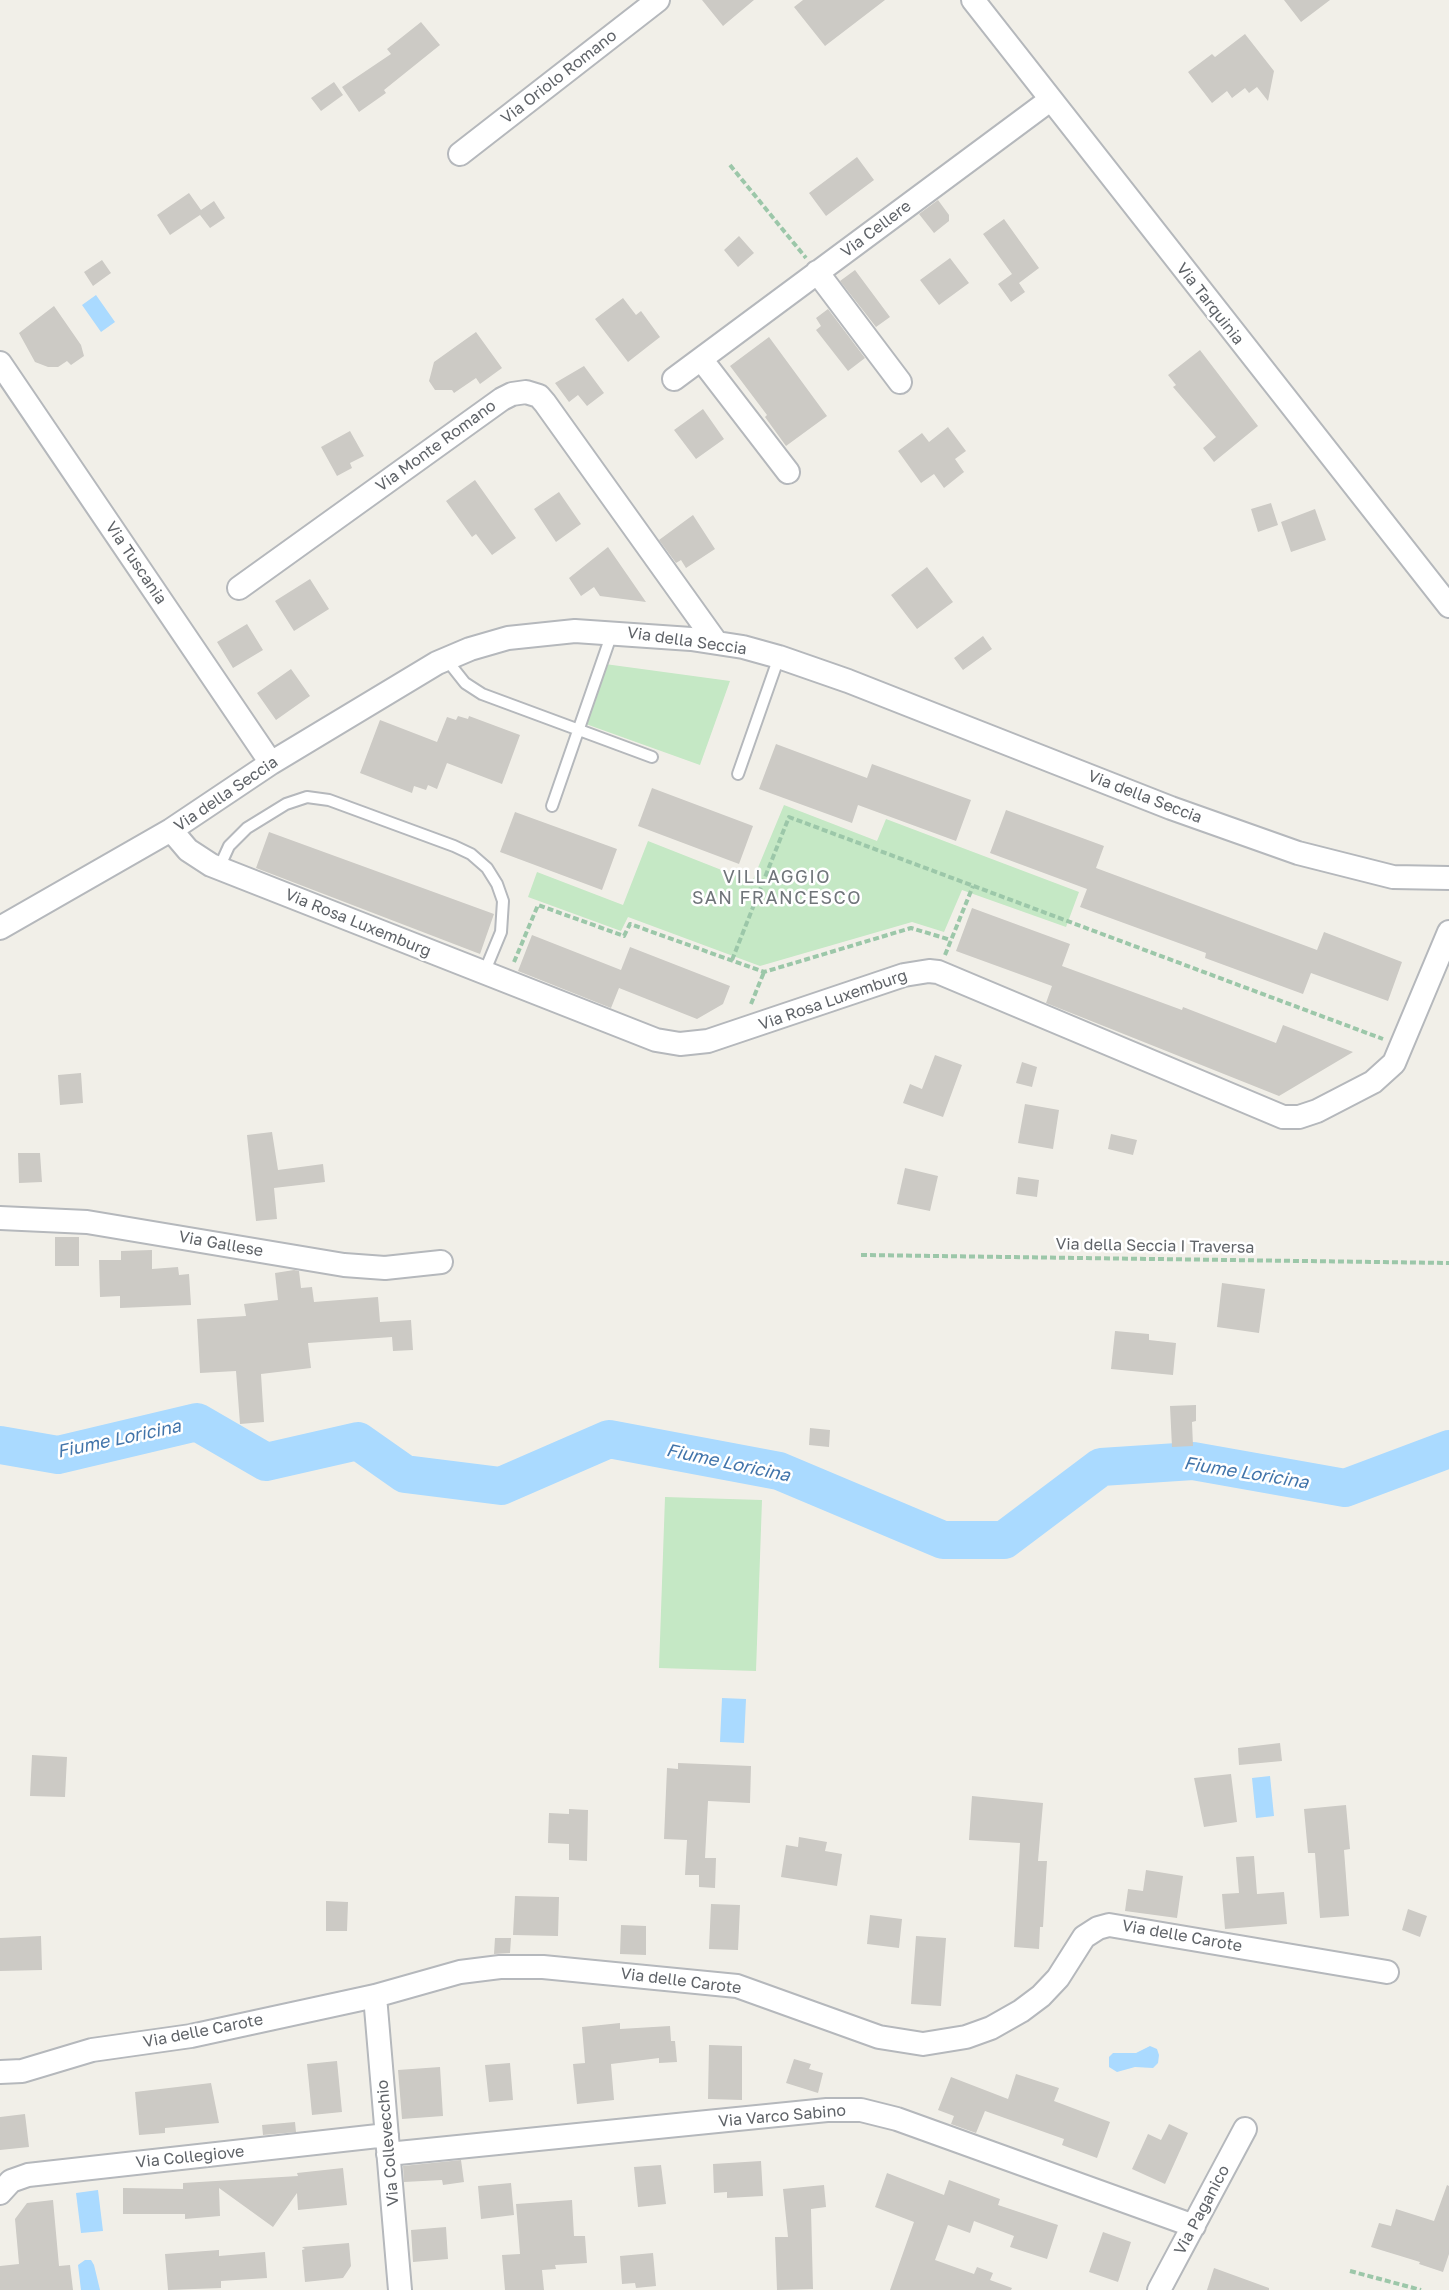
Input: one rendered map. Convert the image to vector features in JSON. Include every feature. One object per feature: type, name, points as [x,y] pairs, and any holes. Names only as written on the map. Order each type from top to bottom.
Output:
[{"type":"street","name":"Via Oriolo Romano","points":[[460,154],[658,0]]},
{"type":"street","name":"Via Tarquinia","points":[[973,0],[1449,606]]},
{"type":"street","name":"Via Cellere","points":[[674,380],[1050,100]]},
{"type":"street","points":[[817,272],[900,382]]},
{"type":"street","points":[[701,359],[788,472]]},
{"type":"street","name":"Via Tuscania","points":[[0,363],[271,763]]},
{"type":"street","name":"Via Monte Romano","points":[[239,588],[502,399],[512,393],[526,392],[539,396],[545,403],[716,642]]},
{"type":"street","name":"Via della Seccia","points":[[0,928],[171,830],[271,763],[446,659],[481,645],[517,636],[563,632],[613,632],[716,642],[779,657],[1256,839],[1376,873],[1419,879],[1449,878]]},
{"type":"street","name":"Via Rosa Luxemburg","points":[[171,830],[193,854],[219,868],[647,1038],[680,1044],[716,1039],[909,974],[938,972],[1284,1117],[1311,1114],[1372,1082],[1394,1062],[1449,932]]},
{"type":"street","name":"Via Gallese","points":[[0,1218],[97,1223],[345,1265],[385,1268],[441,1262]]},
{"type":"street","name":"Via delle Carote","points":[[0,2072],[22,2071],[92,2050],[179,2038],[375,1996],[460,1972],[506,1967],[701,1980],[762,1993],[879,2037],[929,2044],[978,2033],[1021,2011],[1041,1996],[1058,1978],[1084,1937],[1098,1928],[1109,1925],[1387,1972]]},
{"type":"street","name":"Via Collevecchio","points":[[375,1996],[400,2290]]},
{"type":"street","name":"Via Varco Sabino","points":[[388,2144],[827,2110],[861,2110],[897,2119],[1194,2226]]},
{"type":"street","name":"Via Paganico","points":[[1159,2290],[1245,2129]]},
{"type":"street","name":"Via Collegiove","points":[[0,2193],[11,2181],[27,2175],[388,2144]]},
{"type":"lane","points":[[552,806],[613,632]]},
{"type":"lane","points":[[738,774],[779,657]]},
{"type":"lane","points":[[446,659],[459,677],[476,690],[652,757]]},
{"type":"lane","points":[[219,868],[230,846],[240,834],[279,808],[307,797],[329,800],[454,846],[471,854],[487,868],[497,884],[503,902],[501,932],[484,973]]},
{"type":"path","points":[[730,165],[817,272]]},
{"type":"path","points":[[732,960],[789,817],[1402,1047]]},
{"type":"path","points":[[938,972],[973,886]]},
{"type":"path","points":[[506,982],[538,905],[624,936],[630,924],[764,972],[911,928],[951,940]]},
{"type":"path","name":"Via della Seccia I Traversa","points":[[861,1255],[1449,1263]]},
{"type":"path","points":[[1350,2271],[1421,2290]]},
{"type":"green space","points":[[605,664],[730,681],[700,765],[583,723]]},
{"type":"green space","points":[[784,805],[877,841],[886,819],[1079,892],[1066,927],[962,890],[944,932],[912,922],[760,966],[628,917],[621,931],[528,897],[537,872],[623,905],[648,841],[752,882]]},
{"type":"green space","points":[[665,1497],[762,1500],[756,1671],[659,1668]]},
{"type":"water","points":[[96,295],[115,322],[101,332],[82,305]]},
{"type":"water","points":[[722,1698],[746,1699],[744,1743],[720,1742]]},
{"type":"water","points":[[1270,1776],[1274,1816],[1256,1818],[1252,1778]]},
{"type":"water","points":[[1150,2046],[1157,2049],[1159,2055],[1158,2063],[1153,2068],[1135,2067],[1117,2072],[1109,2067],[1109,2057],[1113,2053],[1136,2053]]},
{"type":"water","points":[[98,2190],[103,2231],[81,2233],[76,2193]]},
{"type":"water","points":[[85,2260],[91,2260],[94,2265],[100,2290],[81,2290],[78,2265]]},
{"type":"building","points":[[702,0],[754,0],[723,26]]},
{"type":"building","points":[[803,0],[885,0],[825,46],[794,7]]},
{"type":"building","points":[[1284,0],[1330,0],[1301,22]]},
{"type":"building","points":[[421,22],[440,45],[384,90],[386,93],[359,112],[342,87],[391,54],[387,49]]},
{"type":"building","points":[[1245,34],[1274,71],[1268,101],[1257,87],[1249,93],[1245,88],[1232,98],[1227,91],[1212,103],[1188,72],[1212,54],[1215,57]]},
{"type":"building","points":[[334,82],[343,95],[321,111],[311,98]]},
{"type":"building","points":[[857,157],[874,180],[826,216],[809,193]]},
{"type":"building","points":[[189,193],[201,210],[214,201],[225,218],[210,228],[200,215],[170,235],[157,215]]},
{"type":"building","points":[[938,200],[949,215],[949,221],[934,233],[919,214]]},
{"type":"building","points":[[1004,219],[1039,268],[1019,283],[1025,292],[1011,302],[998,284],[1012,274],[983,234]]},
{"type":"building","points":[[739,236],[754,253],[738,267],[724,250]]},
{"type":"building","points":[[950,258],[969,283],[939,305],[920,280]]},
{"type":"building","points":[[102,260],[111,273],[93,286],[84,272]]},
{"type":"building","points":[[855,270],[890,317],[876,327],[840,281]]},
{"type":"building","points":[[623,298],[636,315],[641,311],[660,337],[628,362],[595,319]]},
{"type":"building","points":[[54,306],[81,345],[84,356],[71,365],[67,361],[58,367],[48,367],[35,362],[19,333]]},
{"type":"building","points":[[828,309],[865,358],[848,371],[816,330],[821,326],[816,318]]},
{"type":"building","points":[[476,332],[502,368],[480,384],[476,378],[454,393],[452,390],[435,390],[429,381],[434,362]]},
{"type":"building","points":[[769,337],[827,416],[786,446],[765,417],[767,415],[730,366]]},
{"type":"building","points":[[1200,350],[1258,426],[1214,462],[1203,448],[1216,437],[1173,387],[1176,385],[1168,375]]},
{"type":"building","points":[[584,366],[604,393],[587,406],[578,395],[569,402],[555,383]]},
{"type":"building","points":[[703,409],[724,439],[696,459],[674,430]]},
{"type":"building","points":[[948,427],[966,451],[955,459],[964,472],[944,488],[934,474],[921,483],[898,451],[922,433],[929,442]]},
{"type":"building","points":[[350,431],[364,456],[350,463],[352,468],[337,476],[321,447]]},
{"type":"building","points":[[475,480],[516,538],[492,555],[476,534],[472,537],[446,501]]},
{"type":"building","points":[[559,492],[581,524],[556,542],[534,509]]},
{"type":"building","points":[[1271,503],[1278,525],[1258,532],[1251,509]]},
{"type":"building","points":[[1315,509],[1326,540],[1291,552],[1281,522]]},
{"type":"building","points":[[693,515],[715,549],[686,568],[681,560],[676,563],[659,540]]},
{"type":"building","points":[[608,547],[646,602],[600,596],[594,587],[581,596],[569,578]]},
{"type":"building","points":[[927,567],[953,602],[917,629],[891,595]]},
{"type":"building","points":[[310,579],[329,609],[294,631],[275,601]]},
{"type":"building","points":[[247,624],[263,650],[233,668],[217,642]]},
{"type":"building","points":[[983,636],[992,649],[963,670],[954,658]]},
{"type":"building","points":[[291,669],[310,696],[276,720],[257,693]]},
{"type":"building","points":[[458,716],[468,719],[469,716],[520,735],[502,784],[447,763],[437,789],[428,785],[426,790],[414,786],[412,793],[360,773],[380,720],[437,742],[447,717],[456,720]]},
{"type":"building","points":[[776,744],[867,778],[872,764],[971,800],[956,841],[858,805],[852,823],[759,789]]},
{"type":"building","points":[[652,788],[753,826],[739,864],[638,826]]},
{"type":"building","points":[[1006,810],[1104,846],[1096,868],[1317,950],[1324,932],[1402,962],[1388,1001],[1311,973],[1303,994],[1205,958],[1206,953],[1080,907],[1087,889],[990,853]]},
{"type":"building","points":[[515,812],[617,849],[602,890],[500,852]]},
{"type":"building","points":[[269,832],[494,914],[480,954],[256,868]]},
{"type":"building","points":[[972,908],[1070,944],[1062,966],[1182,1010],[1183,1007],[1276,1043],[1283,1025],[1353,1052],[1279,1096],[1046,1003],[1052,986],[956,951]]},
{"type":"building","points":[[532,935],[621,970],[630,947],[730,986],[723,1004],[697,1019],[619,988],[611,1008],[518,971]]},
{"type":"building","points":[[935,1055],[962,1065],[943,1117],[903,1103],[910,1084],[922,1089]]},
{"type":"building","points":[[1022,1062],[1037,1067],[1032,1087],[1016,1083]]},
{"type":"building","points":[[81,1073],[83,1103],[60,1105],[58,1075]]},
{"type":"building","points":[[1025,1104],[1059,1110],[1053,1149],[1018,1143]]},
{"type":"building","points":[[272,1132],[278,1170],[323,1164],[325,1182],[274,1188],[277,1219],[256,1221],[247,1135]]},
{"type":"building","points":[[1111,1134],[1137,1140],[1133,1155],[1108,1149]]},
{"type":"building","points":[[18,1153],[40,1153],[42,1182],[19,1183]]},
{"type":"building","points":[[905,1168],[938,1176],[930,1211],[897,1204]]},
{"type":"building","points":[[1018,1177],[1039,1180],[1037,1197],[1016,1194]]},
{"type":"building","points":[[55,1237],[79,1237],[79,1266],[55,1266]]},
{"type":"building","points":[[152,1250],[152,1269],[178,1267],[179,1275],[189,1274],[191,1305],[120,1308],[120,1296],[100,1297],[99,1260],[121,1260],[121,1251]]},
{"type":"building","points":[[299,1271],[301,1288],[312,1287],[314,1302],[378,1297],[380,1322],[411,1320],[413,1350],[393,1351],[392,1337],[308,1343],[311,1368],[261,1374],[264,1422],[240,1424],[236,1371],[200,1373],[197,1319],[246,1316],[244,1304],[278,1300],[275,1273]]},
{"type":"building","points":[[1222,1283],[1265,1289],[1259,1333],[1217,1327]]},
{"type":"building","points":[[1115,1331],[1149,1334],[1149,1340],[1176,1343],[1173,1375],[1111,1369]]},
{"type":"building","points":[[1196,1405],[1196,1421],[1192,1422],[1193,1446],[1172,1447],[1170,1406]]},
{"type":"building","points":[[810,1428],[830,1430],[829,1447],[809,1445]]},
{"type":"building","points":[[1280,1743],[1282,1761],[1239,1765],[1238,1748]]},
{"type":"building","points":[[32,1755],[67,1757],[65,1797],[30,1796]]},
{"type":"building","points":[[678,1763],[751,1766],[750,1803],[708,1801],[705,1858],[716,1858],[715,1888],[699,1887],[699,1875],[685,1875],[687,1840],[664,1839],[667,1768],[678,1769]]},
{"type":"building","points":[[1231,1774],[1237,1822],[1204,1827],[1194,1778]]},
{"type":"building","points":[[972,1796],[1043,1803],[1038,1861],[1047,1861],[1043,1927],[1040,1927],[1039,1949],[1014,1947],[1020,1843],[969,1840]]},
{"type":"building","points":[[1346,1805],[1350,1849],[1344,1850],[1349,1916],[1320,1918],[1315,1853],[1308,1853],[1304,1809]]},
{"type":"building","points":[[569,1809],[588,1810],[587,1861],[569,1860],[569,1844],[548,1843],[549,1813],[569,1814]]},
{"type":"building","points":[[799,1837],[827,1842],[825,1851],[842,1854],[837,1886],[781,1877],[786,1845],[798,1847]]},
{"type":"building","points":[[1254,1856],[1257,1894],[1284,1892],[1287,1924],[1225,1929],[1222,1894],[1239,1893],[1236,1857]]},
{"type":"building","points":[[1146,1870],[1183,1876],[1177,1918],[1125,1911],[1128,1889],[1143,1891]]},
{"type":"building","points":[[515,1896],[559,1897],[558,1936],[513,1935]]},
{"type":"building","points":[[326,1901],[348,1902],[347,1931],[326,1931]]},
{"type":"building","points":[[711,1904],[740,1905],[738,1950],[709,1949]]},
{"type":"building","points":[[1408,1909],[1427,1916],[1420,1937],[1402,1930]]},
{"type":"building","points":[[870,1915],[902,1919],[899,1948],[867,1944]]},
{"type":"building","points":[[621,1925],[646,1926],[646,1955],[620,1954]]},
{"type":"building","points":[[41,1936],[42,1970],[0,1971],[0,1938]]},
{"type":"building","points":[[916,1936],[946,1938],[941,2006],[911,2004]]},
{"type":"building","points":[[495,1938],[511,1938],[510,1953],[494,1954]]},
{"type":"building","points":[[620,2023],[620,2029],[670,2026],[671,2041],[675,2041],[677,2062],[659,2063],[659,2058],[611,2064],[614,2100],[577,2104],[573,2064],[585,2063],[582,2027]]},
{"type":"building","points":[[709,2045],[742,2046],[742,2100],[708,2099]]},
{"type":"building","points":[[794,2059],[811,2064],[809,2069],[823,2073],[818,2093],[786,2083]]},
{"type":"building","points":[[337,2061],[342,2112],[312,2115],[307,2064]]},
{"type":"building","points":[[510,2063],[513,2100],[489,2102],[485,2065]]},
{"type":"building","points":[[440,2067],[443,2116],[402,2119],[398,2070]]},
{"type":"building","points":[[1016,2074],[1059,2088],[1054,2101],[1110,2122],[1097,2158],[1062,2145],[1064,2139],[985,2111],[976,2133],[951,2124],[954,2116],[938,2110],[951,2077],[1008,2099]]},
{"type":"building","points":[[211,2083],[219,2123],[165,2128],[165,2133],[139,2135],[135,2092]]},
{"type":"building","points":[[25,2114],[29,2147],[0,2150],[0,2117]]},
{"type":"building","points":[[295,2122],[296,2132],[263,2135],[262,2125]]},
{"type":"building","points":[[1169,2124],[1188,2133],[1165,2184],[1132,2169],[1148,2134],[1161,2140]]},
{"type":"building","points":[[461,2160],[464,2182],[443,2185],[442,2180],[404,2182],[403,2166]]},
{"type":"building","points":[[761,2161],[763,2196],[727,2198],[727,2192],[714,2193],[713,2164]]},
{"type":"building","points":[[661,2165],[666,2204],[638,2207],[634,2167]]},
{"type":"building","points":[[343,2168],[347,2205],[298,2210],[297,2193],[273,2227],[219,2188],[220,2216],[185,2219],[185,2214],[123,2214],[123,2188],[183,2189],[183,2183],[298,2176],[297,2173]]},
{"type":"building","points":[[887,2173],[944,2195],[949,2180],[1000,2199],[998,2205],[1058,2225],[1047,2259],[1010,2247],[1014,2236],[974,2221],[970,2233],[948,2225],[935,2260],[974,2274],[977,2267],[993,2273],[990,2280],[1012,2288],[1011,2290],[890,2290],[914,2222],[875,2207]]},
{"type":"building","points":[[511,2183],[514,2215],[481,2219],[478,2186]]},
{"type":"building","points":[[824,2185],[826,2207],[811,2209],[813,2289],[777,2290],[775,2237],[788,2237],[783,2189]]},
{"type":"building","points":[[1447,2185],[1449,2186],[1449,2254],[1443,2272],[1419,2264],[1420,2262],[1371,2247],[1379,2223],[1391,2226],[1396,2209],[1434,2221]]},
{"type":"building","points":[[53,2200],[59,2266],[70,2265],[73,2290],[0,2290],[0,2266],[19,2264],[15,2219],[27,2203]]},
{"type":"building","points":[[572,2200],[574,2236],[585,2236],[587,2263],[555,2265],[556,2269],[542,2270],[544,2290],[505,2290],[502,2255],[520,2254],[516,2204]]},
{"type":"building","points":[[446,2227],[448,2259],[413,2262],[411,2230]]},
{"type":"building","points":[[1103,2232],[1131,2242],[1118,2282],[1089,2272]]},
{"type":"building","points":[[349,2243],[351,2266],[343,2278],[305,2282],[302,2250],[305,2249],[302,2247]]},
{"type":"building","points":[[219,2250],[219,2256],[265,2252],[267,2278],[221,2281],[221,2288],[168,2290],[165,2254]]},
{"type":"building","points":[[653,2253],[656,2286],[636,2288],[635,2283],[622,2284],[620,2256]]},
{"type":"building","points":[[1214,2268],[1269,2288],[1269,2290],[1207,2290]]},
{"type":"waterway","name":"Fiume Loricina","points":[[0,1445],[58,1455],[197,1422],[266,1462],[358,1441],[405,1474],[501,1486],[609,1439],[779,1471],[943,1540],[1004,1540],[1101,1467],[1193,1461],[1345,1488],[1449,1449]]},
{"type":"district","name":"VILLAGGIO SAN FRANCESCO","points":[[777,887]]}]
